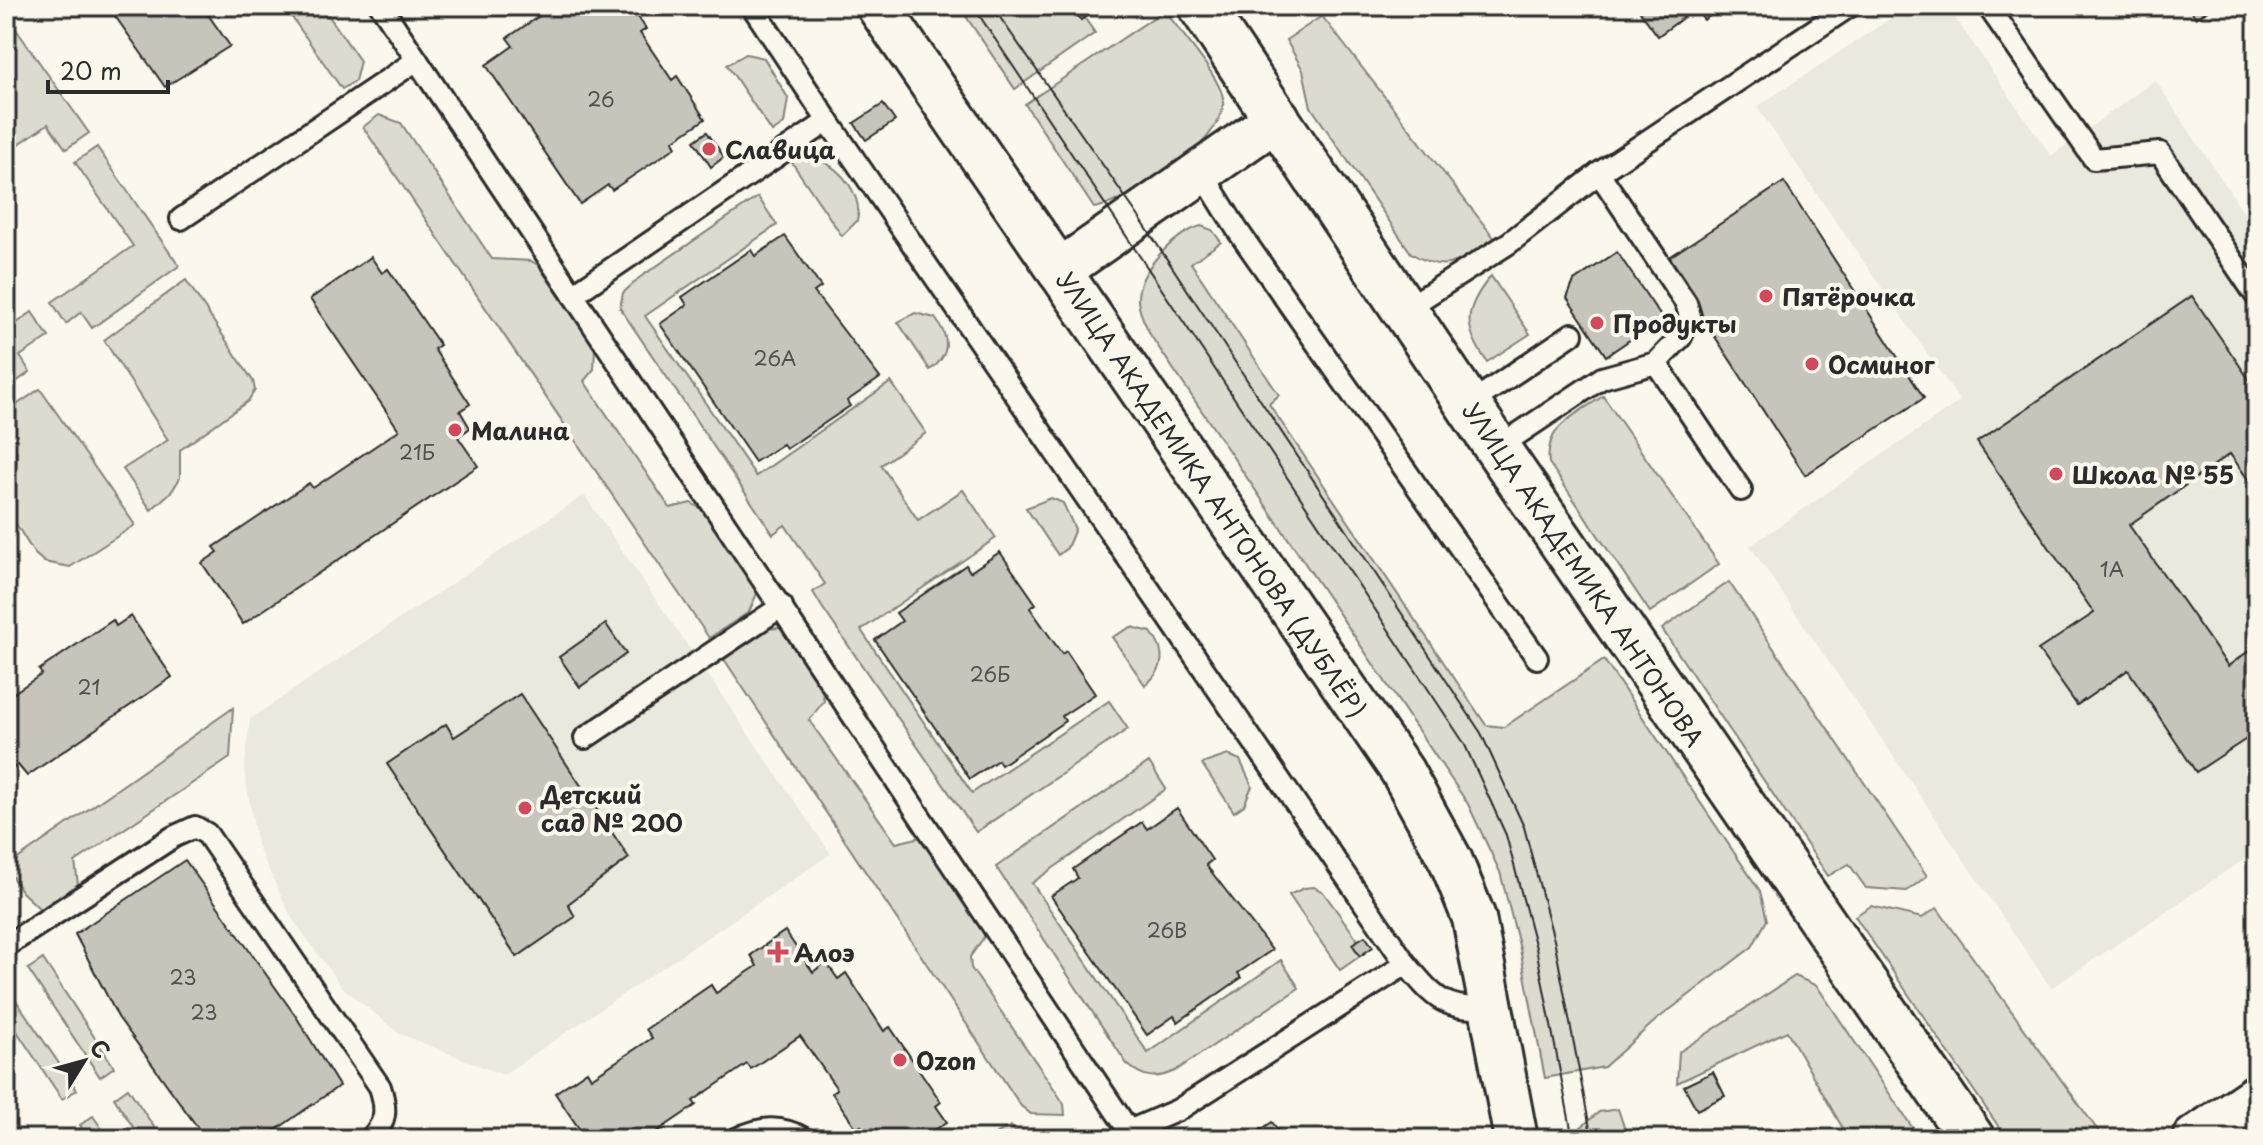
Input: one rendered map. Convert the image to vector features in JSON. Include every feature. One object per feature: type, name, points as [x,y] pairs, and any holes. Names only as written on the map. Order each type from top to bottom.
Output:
[{"type":"main road","name":"УЛИЦА АКАДЕМИКА АНТОНОВА","points":[[1201,6],[1497,448],[1972,1139]]},
{"type":"main road","points":[[2195,1139],[2257,1097]]},
{"type":"street","name":"УЛИЦА АКАДЕМИКА АНТОНОВА (ДУБЛЁР)","points":[[878,6],[1402,771],[1451,861],[1474,918],[1516,1139]]},
{"type":"street","points":[[1059,271],[1278,118]]},
{"type":"lane","points":[[381,6],[782,606],[1127,1135],[1178,1110],[1406,964]]},
{"type":"lane","points":[[752,6],[1406,964],[1434,998],[1464,1010],[1493,1007]]},
{"type":"lane","points":[[1404,310],[1509,243],[1599,173],[1850,6]]},
{"type":"lane","points":[[1988,6],[2094,159],[2160,153],[2257,297]]},
{"type":"lane","points":[[181,219],[417,60]]},
{"type":"lane","points":[[573,295],[828,121]]},
{"type":"lane","points":[[1202,173],[1238,231],[1537,658]]},
{"type":"lane","points":[[1497,448],[1602,378],[1656,363],[1681,337],[1690,316],[1686,303],[1599,173]]},
{"type":"lane","points":[[1468,405],[1572,334]]},
{"type":"lane","points":[[1656,363],[1741,490]]},
{"type":"lane","points":[[585,738],[782,606]]},
{"type":"lane","points":[[6,946],[173,837],[195,827],[207,834],[380,1087],[387,1110],[382,1124],[370,1139]]},
{"type":"lane","points":[[736,1139],[766,1127],[785,1130],[805,1139]]},
{"type":"shaded area","points":[[284,6],[322,6],[360,61],[355,81],[342,89]]},
{"type":"shaded area","points":[[959,6],[1076,6],[1095,33],[1015,89]]},
{"type":"shaded area","name":"Школа № 55","points":[[1909,6],[1947,6],[2051,156],[2155,80],[2257,232],[2257,851],[2051,988],[1750,546],[1960,401],[1757,107]]},
{"type":"shaded area","points":[[1165,10],[1216,81],[1221,91],[1222,109],[1214,128],[1178,164],[1131,194],[1094,208],[1025,104]]},
{"type":"shaded area","points":[[6,15],[89,133],[66,149],[48,124],[6,153]]},
{"type":"shaded area","points":[[1322,16],[1495,239],[1464,259],[1445,264],[1435,264],[1411,253],[1311,107],[1303,70],[1286,40]]},
{"type":"shaded area","points":[[746,54],[764,58],[788,98],[784,124],[772,132],[727,65]]},
{"type":"shaded area","points":[[379,115],[401,123],[492,259],[531,261],[538,265],[595,348],[594,369],[584,381],[670,508],[691,503],[708,513],[754,581],[758,591],[749,612],[709,638],[363,127]]},
{"type":"shaded area","points":[[97,147],[179,266],[92,328],[81,312],[66,324],[52,302],[133,246],[75,162]]},
{"type":"shaded area","points":[[805,157],[826,163],[851,188],[858,210],[857,221],[842,236],[791,161]]},
{"type":"shaded area","points":[[758,197],[777,225],[645,316],[756,476],[891,382],[926,433],[881,465],[918,520],[963,490],[996,538],[861,630],[972,793],[1109,701],[1128,729],[976,832],[822,607],[813,592],[825,584],[785,525],[773,534],[620,308],[623,293],[639,278]]},
{"type":"shaded area","points":[[1201,226],[1212,230],[1221,242],[1191,263],[1279,395],[1269,404],[1486,725],[1504,727],[1604,660],[1760,891],[1767,920],[1752,947],[1655,1021],[1604,1067],[1545,1078],[1520,949],[1500,872],[1468,804],[1151,336],[1139,309],[1139,289],[1144,277],[1169,245]]},
{"type":"shaded area","points":[[1491,276],[1530,334],[1487,362],[1474,339],[1470,319],[1475,299]]},
{"type":"shaded area","points":[[186,280],[253,381],[255,390],[248,401],[180,450],[180,478],[172,491],[151,510],[123,469],[168,440],[104,340]]},
{"type":"shaded area","points":[[32,312],[49,337],[20,356],[30,372],[6,389],[6,331]]},
{"type":"shaded area","points":[[915,313],[935,318],[946,339],[942,358],[930,370],[898,322]]},
{"type":"shaded area","points":[[40,389],[135,525],[70,567],[44,562],[34,553],[6,508],[6,473],[16,464],[17,452],[6,432],[6,412]]},
{"type":"shaded area","points":[[1603,396],[1719,564],[1650,612],[1549,463],[1549,450],[1557,431]]},
{"type":"shaded area","name":"Детский сад № 200","points":[[584,495],[831,854],[503,1075],[400,1034],[342,987],[291,917],[257,845],[244,771],[250,719]]},
{"type":"shaded area","points":[[1051,498],[1063,503],[1075,529],[1067,548],[1058,555],[1026,508]]},
{"type":"shaded area","points":[[1729,582],[1927,876],[1907,891],[1866,888],[1849,864],[1828,876],[1662,629]]},
{"type":"shaded area","points":[[1131,627],[1151,632],[1161,653],[1157,673],[1145,685],[1112,637]]},
{"type":"shaded area","points":[[780,628],[808,662],[822,691],[824,701],[809,720],[896,843],[921,837],[930,844],[983,924],[984,937],[970,957],[971,968],[1064,1104],[1065,1115],[1031,1114],[1021,1106],[722,656],[762,629]]},
{"type":"shaded area","points":[[233,708],[230,758],[75,862],[78,884],[42,911],[21,891],[6,867]]},
{"type":"shaded area","points":[[1228,755],[1240,760],[1252,786],[1244,805],[1234,812],[1202,764]]},
{"type":"shaded area","points":[[1149,762],[1166,789],[1032,883],[1148,1053],[1281,960],[1299,988],[1175,1071],[1161,1076],[1144,1075],[1127,1064],[996,867]]},
{"type":"shaded area","points":[[1314,887],[1323,892],[1358,940],[1353,944],[1360,956],[1340,970],[1289,895]]},
{"type":"shaded area","points":[[1871,906],[1922,918],[1937,908],[2104,1139],[2007,1139],[1855,916]]},
{"type":"shaded area","points":[[43,959],[114,1067],[100,1077],[28,969]]},
{"type":"shaded area","points":[[1795,976],[1817,986],[1920,1139],[1849,1139],[1787,1031],[1677,1083],[1679,1052]]},
{"type":"shaded area","points":[[7,987],[77,1090],[62,1099],[6,1015]]},
{"type":"shaded area","points":[[128,1088],[162,1139],[141,1139],[114,1098]]},
{"type":"shaded area","points":[[1618,1109],[1628,1139],[1567,1139],[1599,1112]]},
{"type":"shaded area","points":[[93,1116],[109,1139],[89,1139],[80,1125]]},
{"type":"shaded area","points":[[1011,1126],[1021,1139],[985,1139]]},
{"type":"building","points":[[108,6],[202,6],[230,46],[165,87]]},
{"type":"building","points":[[554,6],[631,6],[646,29],[640,33],[672,80],[677,76],[705,119],[673,141],[676,147],[612,190],[608,185],[580,204],[486,65],[513,46],[507,38]]},
{"type":"building","points":[[1071,6],[1101,6],[1081,20]]},
{"type":"building","points":[[1636,6],[1724,6],[1704,20],[1695,9],[1658,36]]},
{"type":"building","points":[[2188,6],[2214,6],[2196,18]]},
{"type":"building","points":[[883,104],[895,121],[866,140],[854,123]]},
{"type":"building","name":"Славица","points":[[707,132],[724,157],[711,167],[694,141]]},
{"type":"building","points":[[1784,182],[1924,398],[1805,475],[1665,260]]},
{"type":"building","points":[[785,236],[821,287],[814,292],[880,378],[847,401],[850,406],[786,449],[783,444],[755,462],[660,324],[687,305],[682,297],[751,250],[755,256]]},
{"type":"building","points":[[1617,252],[1662,318],[1606,356],[1567,298],[1574,281]]},
{"type":"building","points":[[371,257],[382,273],[388,269],[440,345],[434,349],[470,404],[460,411],[470,428],[458,437],[478,466],[243,624],[202,563],[218,552],[214,547],[309,483],[313,488],[399,430],[310,299]]},
{"type":"building","points":[[2192,296],[2257,391],[2257,492],[2230,454],[2129,525],[2228,666],[2257,645],[2257,732],[2196,772],[2128,670],[2077,705],[2038,650],[2094,613],[1977,442]]},
{"type":"building","points":[[1000,552],[1036,604],[1030,608],[1062,654],[1066,651],[1095,694],[1062,716],[1065,721],[1001,765],[998,760],[970,779],[875,640],[902,621],[896,613],[966,565],[970,572]]},
{"type":"building","points":[[131,616],[172,677],[27,776],[18,765],[6,774],[6,698],[42,674],[39,670],[113,620],[116,626]]},
{"type":"building","points":[[606,624],[626,654],[580,687],[559,657]]},
{"type":"building","points":[[520,694],[629,858],[568,904],[575,917],[517,957],[387,764],[446,724],[454,737]]},
{"type":"building","points":[[1177,808],[1212,860],[1206,865],[1272,950],[1238,973],[1241,978],[1178,1022],[1174,1016],[1147,1035],[1051,896],[1078,878],[1073,869],[1142,822],[1147,829]]},
{"type":"building","points":[[185,860],[297,1018],[339,1086],[263,1139],[206,1139],[118,1017],[75,934]]},
{"type":"building","points":[[785,931],[813,972],[826,962],[838,979],[846,973],[884,1031],[890,1027],[941,1102],[936,1106],[947,1122],[921,1139],[870,1139],[861,1126],[857,1129],[832,1093],[837,1089],[800,1036],[751,1069],[747,1064],[693,1101],[696,1105],[646,1139],[586,1139],[555,1093],[587,1071],[591,1078],[652,1038],[646,1029],[711,985],[716,993],[757,966],[751,955]]},
{"type":"building","points":[[1365,936],[1373,947],[1360,956],[1352,944]]},
{"type":"building","points":[[1713,1072],[1725,1096],[1697,1110],[1684,1086]]},
{"type":"building","points":[[1272,1122],[1285,1139],[1247,1139]]},
{"type":"tram line","points":[[973,6],[1464,743],[1506,835],[1536,948],[1573,1139]]},
{"type":"tram line","points":[[992,6],[1139,217],[1481,733],[1524,827],[1555,944],[1592,1139]]},
{"type":"place","name":"Славица","points":[[709,149]]},
{"type":"place","name":"Пятёрочка","points":[[1766,296]]},
{"type":"place","name":"Продукты","points":[[1597,323]]},
{"type":"place","name":"Осминог","points":[[1812,364]]},
{"type":"place","name":"Малина","points":[[455,430]]},
{"type":"place","name":"Школа № 55","points":[[2056,474]]},
{"type":"place","name":"Детский сад № 200","points":[[525,808]]},
{"type":"place","name":"Алоэ","points":[[778,952]]},
{"type":"place","name":"Ozon","points":[[900,1060]]}]
